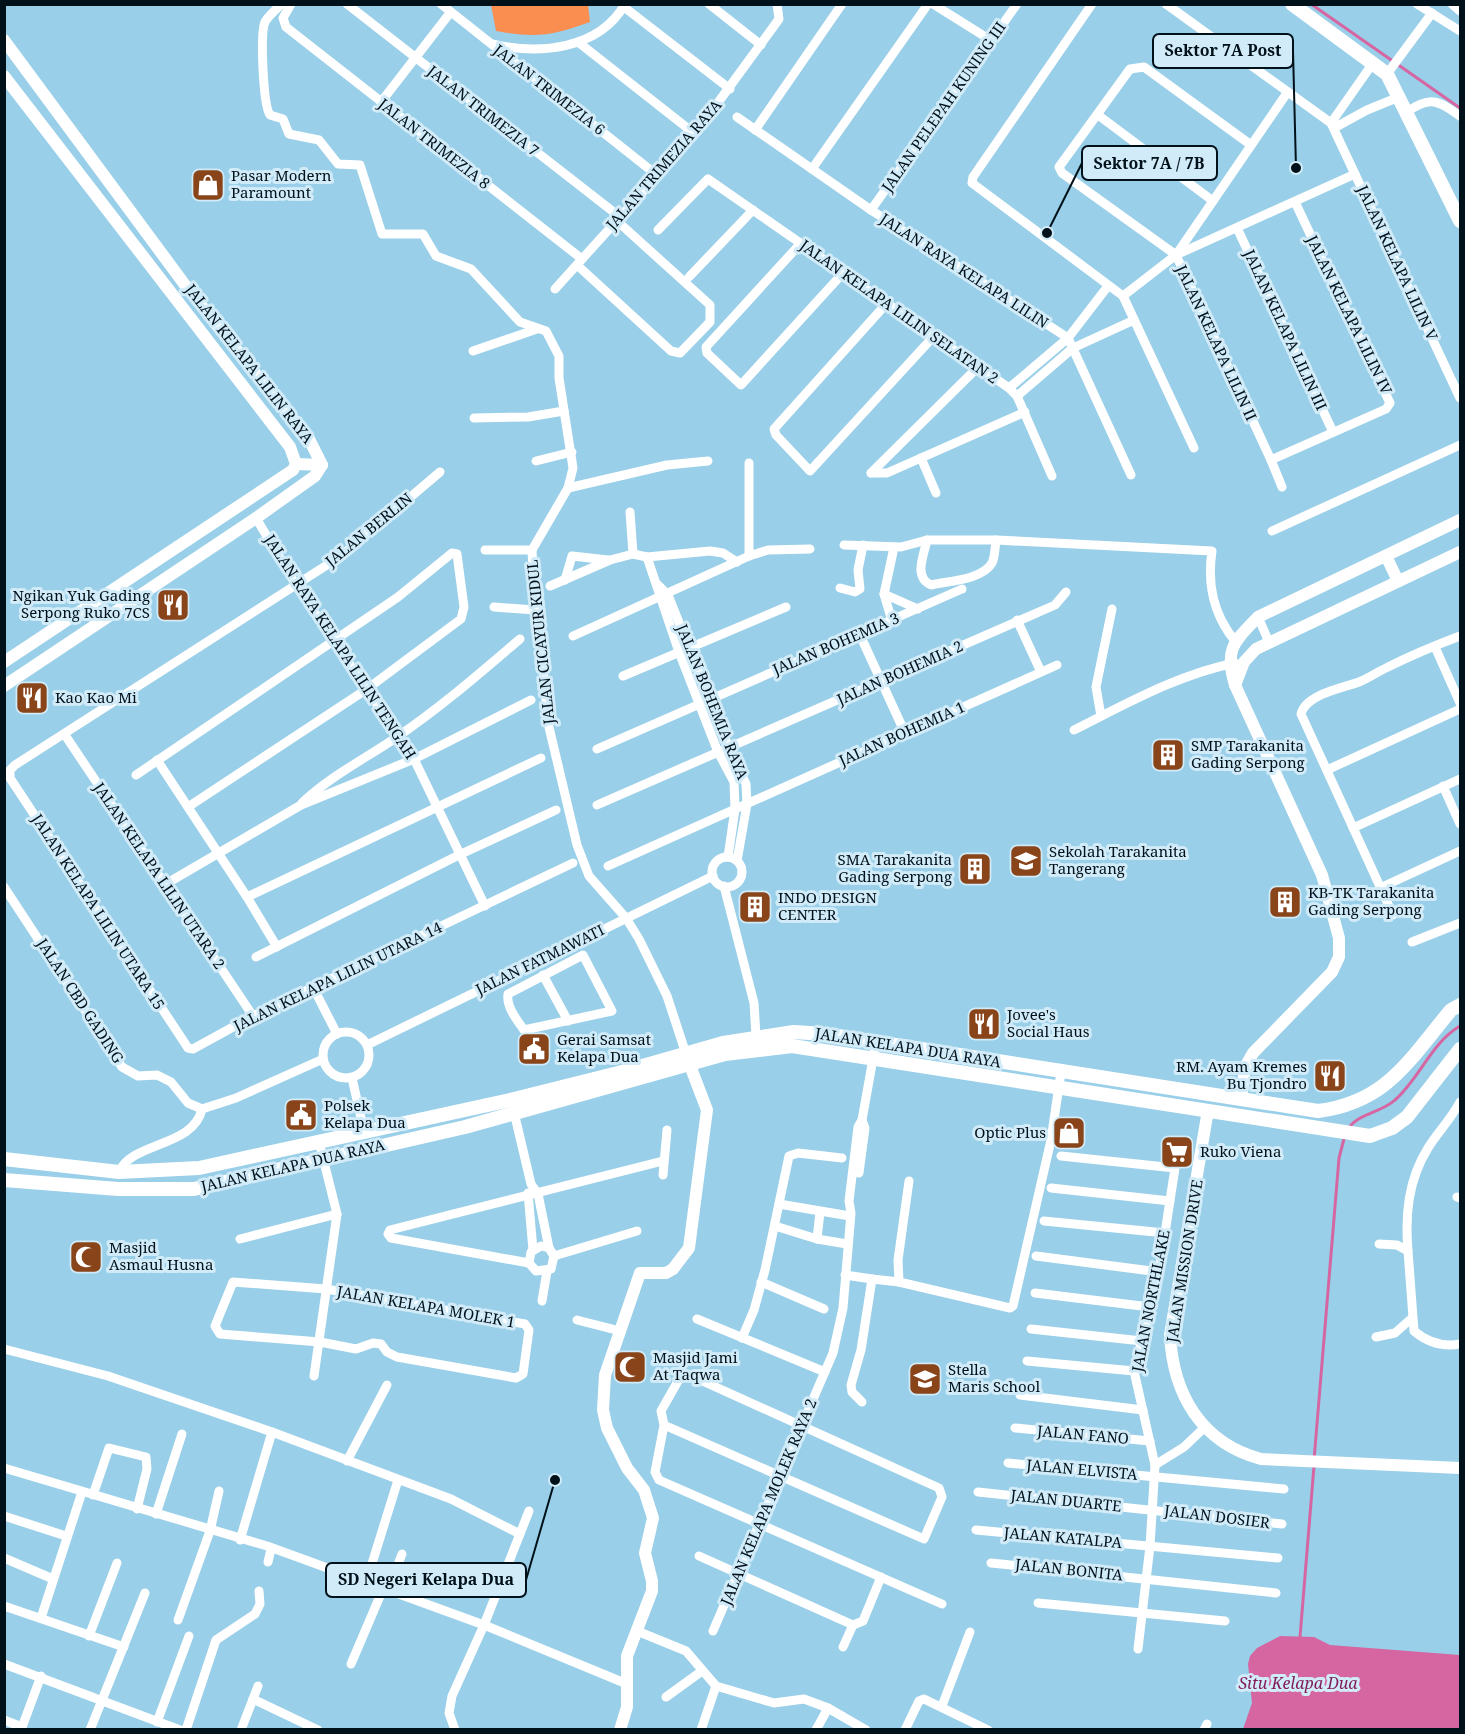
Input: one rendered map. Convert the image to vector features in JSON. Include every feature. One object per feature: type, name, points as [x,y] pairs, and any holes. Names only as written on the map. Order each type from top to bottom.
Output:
[{"type":"main road","points":[[1292,4],[1373,63],[1389,71],[1399,96],[1461,221]]},
{"type":"main road","name":"JALAN KELAPA DUA RAYA","points":[[4,1180],[118,1189],[194,1189],[514,1114],[756,1036],[794,1032],[876,1042],[1318,1111],[1338,1108],[1382,1089],[1451,1010],[1461,1005]]},
{"type":"main road","name":"JALAN KELAPA DUA RAYA","points":[[4,1159],[119,1172],[200,1168],[688,1059],[792,1046],[1208,1110],[1316,1130],[1370,1136],[1392,1128],[1407,1117],[1461,1049]]},
{"type":"main road","points":[[1316,1130],[1318,1111]]},
{"type":"main road","points":[[30,1182],[34,1164]]},
{"type":"street","name":"JALAN CICAYUR KIDUL","points":[[281,4],[264,26],[264,99],[270,115],[284,119],[290,134],[319,140],[338,164],[360,165],[383,235],[423,234],[436,256],[471,269],[520,322],[546,331],[559,356],[564,411],[573,468],[568,488],[532,550],[535,610],[540,634],[548,723],[577,845],[589,876],[626,918],[639,939],[667,996],[688,1059]]},
{"type":"street","name":"JALAN TRIMEZIA 8","points":[[291,4],[283,18],[286,27],[579,262],[671,351]]},
{"type":"street","name":"JALAN TRIMEZIA 7","points":[[347,4],[618,219],[710,305],[710,322],[680,353],[671,351]]},
{"type":"street","name":"JALAN TRIMEZIA 6","points":[[441,4],[658,176]]},
{"type":"street","points":[[709,4],[761,45]]},
{"type":"street","name":"JALAN TRIMEZIA RAYA","points":[[555,289],[695,134],[779,19],[777,4]]},
{"type":"street","points":[[755,130],[842,4]]},
{"type":"street","points":[[812,169],[928,4]]},
{"type":"street","points":[[933,4],[992,41]]},
{"type":"street","name":"JALAN PELEPAH KUNING III","points":[[871,210],[1017,4]]},
{"type":"street","points":[[1092,4],[973,177],[972,183],[1123,296],[1194,448]]},
{"type":"street","points":[[1166,4],[1333,126]]},
{"type":"street","points":[[1417,4],[1461,31]]},
{"type":"street","points":[[1452,4],[1461,11]]},
{"type":"street","points":[[489,43],[519,50],[550,49],[578,42],[607,25],[624,6],[730,89]]},
{"type":"street","points":[[381,102],[450,13]]},
{"type":"street","points":[[1389,71],[1432,13]]},
{"type":"street","name":"JALAN KELAPA LILIN RAYA","points":[[4,40],[191,292],[277,401],[308,435],[321,458],[322,465]]},
{"type":"street","points":[[578,42],[695,134]]},
{"type":"street","points":[[1333,126],[1373,63]]},
{"type":"street","points":[[1213,201],[1098,115],[1130,69],[1144,67],[1251,145]]},
{"type":"street","name":"JALAN KELAPA LILIN RAYA","points":[[4,76],[290,447],[296,464],[293,470],[4,662]]},
{"type":"street","points":[[1176,255],[1287,93]]},
{"type":"street","points":[[1333,126],[1399,96]]},
{"type":"street","points":[[1407,112],[1425,101],[1431,101],[1461,116]]},
{"type":"street","name":"JALAN KELAPA LILIN II","points":[[1098,115],[1059,167],[1060,171],[1176,255],[1282,487]]},
{"type":"street","name":"JALAN RAYA KELAPA LILIN","points":[[737,117],[871,210],[1068,338]]},
{"type":"street","name":"JALAN KELAPA LILIN V","points":[[1333,126],[1461,398]]},
{"type":"street","points":[[1123,296],[1176,255],[1355,174]]},
{"type":"street","name":"JALAN KELAPA LILIN SELATAN 2","points":[[658,230],[708,179],[1009,388],[1017,396],[1052,476]]},
{"type":"street","name":"JALAN KELAPA LILIN IV","points":[[1294,201],[1390,399],[1386,409],[1333,432]]},
{"type":"street","points":[[689,277],[753,210]]},
{"type":"street","name":"JALAN KELAPA LILIN III","points":[[1237,228],[1333,432]]},
{"type":"street","points":[[801,243],[706,347],[707,352],[741,384],[843,273]]},
{"type":"street","points":[[1009,388],[1068,338],[1108,286]]},
{"type":"street","points":[[887,303],[776,426],[776,435],[810,471],[934,336]]},
{"type":"street","points":[[1017,396],[1073,348],[1134,320]]},
{"type":"street","points":[[473,351],[540,328]]},
{"type":"street","points":[[1068,338],[1131,475]]},
{"type":"street","points":[[978,367],[871,473],[887,473],[1024,412]]},
{"type":"street","points":[[474,418],[528,417],[564,411]]},
{"type":"street","points":[[1271,460],[1333,432]]},
{"type":"street","points":[[290,447],[301,447],[308,435]]},
{"type":"street","points":[[1272,531],[1461,444]]},
{"type":"street","points":[[536,461],[572,452]]},
{"type":"street","points":[[921,458],[936,493]]},
{"type":"street","points":[[568,488],[667,465],[708,461]]},
{"type":"street","points":[[749,463],[749,556]]},
{"type":"street","points":[[296,464],[322,465]]},
{"type":"street","points":[[4,686],[256,518],[315,476],[322,465]]},
{"type":"street","name":"JALAN BERLIN","points":[[296,585],[341,556],[440,472]]},
{"type":"street","points":[[630,512],[633,554]]},
{"type":"street","name":"JALAN RAYA KELAPA LILIN TENGAH","points":[[256,518],[296,585],[414,759],[485,906]]},
{"type":"street","points":[[1240,1100],[1245,1066],[1253,1053],[1332,972],[1339,957],[1339,938],[1322,875],[1235,685],[1229,664],[1235,641],[1258,617],[1461,520]]},
{"type":"street","points":[[927,540],[921,573],[925,583],[931,585],[974,576],[986,570],[993,562],[996,540]]},
{"type":"street","points":[[844,545],[901,547],[927,540],[996,540],[1212,551],[1210,587],[1220,623],[1235,641]]},
{"type":"street","points":[[840,588],[855,592],[860,589],[858,570],[863,545]]},
{"type":"street","points":[[573,636],[749,556],[768,550],[810,549]]},
{"type":"street","points":[[485,550],[532,550]]},
{"type":"street","points":[[550,586],[610,560],[633,554],[647,557],[710,551],[723,553],[737,562]]},
{"type":"street","points":[[892,621],[884,594],[893,552]]},
{"type":"street","points":[[1235,685],[1248,654],[1461,552]]},
{"type":"street","points":[[136,775],[398,597],[452,554],[457,554],[464,607],[461,619],[367,689],[188,807]]},
{"type":"street","points":[[565,580],[572,556],[610,560]]},
{"type":"street","points":[[1386,556],[1398,581]]},
{"type":"street","name":"JALAN BOHEMIA RAYA","points":[[647,557],[663,596],[690,647],[718,752],[734,782],[733,859]]},
{"type":"street","points":[[65,735],[296,585]]},
{"type":"street","name":"JALAN BOHEMIA 3","points":[[597,749],[962,589]]},
{"type":"street","points":[[110,591],[123,607]]},
{"type":"street","name":"JALAN BOHEMIA 2","points":[[597,805],[1055,605],[1066,592]]},
{"type":"street","points":[[884,594],[918,609]]},
{"type":"street","name":"JALAN BOHEMIA RAYA","points":[[663,596],[679,652],[744,776],[747,804],[733,859]]},
{"type":"street","points":[[494,607],[535,610]]},
{"type":"street","points":[[623,676],[786,607]]},
{"type":"street","points":[[1101,716],[1095,687],[1112,609]]},
{"type":"street","points":[[1258,617],[1269,642]]},
{"type":"street","points":[[1017,620],[1041,672]]},
{"type":"street","points":[[860,635],[905,733]]},
{"type":"street","points":[[1393,915],[1301,714],[1303,708],[1339,687],[1360,681],[1461,636]]},
{"type":"street","points":[[301,805],[321,785],[398,737],[520,639]]},
{"type":"street","points":[[1435,647],[1461,703]]},
{"type":"street","points":[[1074,730],[1156,690],[1229,664],[1244,662]]},
{"type":"street","name":"JALAN BOHEMIA 1","points":[[608,866],[1057,664]]},
{"type":"street","points":[[164,885],[301,805],[414,759],[531,700]]},
{"type":"street","points":[[1327,770],[1461,709]]},
{"type":"street","name":"JALAN KELAPA LILIN UTARA 15","points":[[65,735],[10,770],[10,778],[188,1048],[192,1049]]},
{"type":"street","name":"JALAN KELAPA LILIN UTARA 2","points":[[65,735],[253,1016]]},
{"type":"street","points":[[248,897],[435,806],[541,758]]},
{"type":"street","points":[[157,760],[248,897],[277,947]]},
{"type":"street","points":[[1353,828],[1461,778]]},
{"type":"street","points":[[1443,786],[1461,824]]},
{"type":"street","points":[[256,957],[459,855],[556,810]]},
{"type":"street","points":[[1380,888],[1461,851]]},
{"type":"street","points":[[724,886],[733,885],[740,879],[742,869],[733,859],[716,863],[713,876],[724,886],[754,1003],[756,1036]]},
{"type":"street","name":"JALAN KELAPA LILIN UTARA 14","points":[[192,1049],[253,1016],[314,989],[573,863]]},
{"type":"street","name":"JALAN FATMAWATI","points":[[367,1045],[713,876]]},
{"type":"street","name":"JALAN CBD GADING","points":[[4,887],[122,1067],[138,1076],[157,1075],[171,1082],[188,1103],[202,1109]]},
{"type":"street","points":[[1412,942],[1461,923]]},
{"type":"street","points":[[583,956],[612,1011],[524,1030],[507,1000],[508,994],[543,975],[583,956]]},
{"type":"street","points":[[518,970],[526,984]]},
{"type":"street","points":[[543,975],[568,1021]]},
{"type":"street","points":[[314,989],[337,1034]]},
{"type":"street","points":[[337,1034],[354,1034],[367,1045],[369,1062],[363,1072],[352,1078],[344,1079],[331,1073],[323,1059],[326,1045],[337,1034]]},
{"type":"street","name":"JALAN KELAPA MOLEK RAYA 2","points":[[713,1631],[825,1372],[839,1329],[851,1215],[849,1201],[857,1138],[876,1042]]},
{"type":"street","points":[[119,1172],[127,1161],[195,1125],[202,1109],[236,1098],[323,1059]]},
{"type":"street","points":[[620,1730],[626,1712],[627,1656],[652,1591],[652,1581],[645,1553],[654,1522],[646,1493],[627,1468],[604,1420],[605,1375],[640,1273],[666,1273],[673,1269],[689,1248],[707,1110],[688,1059]]},
{"type":"street","points":[[845,1275],[899,1282],[986,1304],[1010,1308],[1013,1306],[1045,1171],[1061,1072]]},
{"type":"street","points":[[352,1078],[364,1131]]},
{"type":"street","points":[[510,1100],[531,1184],[538,1194],[552,1252],[554,1265],[547,1271],[542,1301]]},
{"type":"street","points":[[1461,1102],[1428,1149],[1411,1187],[1406,1218],[1414,1331],[1424,1340],[1459,1344],[1461,1356]]},
{"type":"street","name":"JALAN MISSION DRIVE","points":[[1208,1110],[1170,1335],[1171,1364],[1179,1388],[1205,1427],[1245,1455],[1298,1463],[1461,1468]]},
{"type":"street","points":[[663,1175],[667,1130]]},
{"type":"street","points":[[314,1376],[337,1214],[335,1196],[322,1160],[319,1142]]},
{"type":"street","points":[[742,1338],[754,1310],[775,1226],[789,1156],[798,1153],[842,1158]]},
{"type":"street","name":"JALAN NORTHLAKE","points":[[1061,1156],[1175,1168],[1159,1272],[1134,1371],[1155,1465],[1150,1546],[1138,1649]]},
{"type":"street","points":[[547,1271],[536,1271],[529,1263],[391,1238],[388,1234],[390,1230],[663,1161]]},
{"type":"street","points":[[899,1282],[898,1260],[909,1181]]},
{"type":"street","points":[[531,1184],[526,1197],[533,1250]]},
{"type":"street","points":[[1051,1188],[1170,1201]]},
{"type":"street","points":[[779,1204],[851,1215]]},
{"type":"street","points":[[817,1239],[820,1212]]},
{"type":"street","points":[[240,1239],[337,1214]]},
{"type":"street","points":[[1044,1221],[1165,1233]]},
{"type":"street","points":[[775,1226],[817,1239],[847,1244]]},
{"type":"street","points":[[529,1263],[529,1256],[533,1250],[541,1246],[552,1252],[637,1231]]},
{"type":"street","points":[[1379,1244],[1397,1245],[1408,1251]]},
{"type":"street","points":[[1036,1256],[1159,1272]]},
{"type":"street","points":[[862,1402],[853,1394],[851,1385],[861,1350],[872,1279]]},
{"type":"street","name":"JALAN KELAPA MOLEK 1","points":[[236,1281],[326,1289],[525,1324],[529,1330],[523,1374],[516,1378],[397,1357],[387,1352],[381,1344],[373,1343],[356,1349],[320,1342],[220,1334],[215,1326],[231,1283],[236,1281]]},
{"type":"street","points":[[761,1282],[824,1310]]},
{"type":"street","points":[[1035,1293],[1150,1307]]},
{"type":"street","points":[[1376,1337],[1395,1333],[1412,1318]]},
{"type":"street","points":[[697,1319],[825,1372]]},
{"type":"street","points":[[578,1320],[620,1331]]},
{"type":"street","points":[[1031,1329],[1142,1341]]},
{"type":"street","points":[[4,1349],[108,1376],[272,1432],[451,1499],[520,1534]]},
{"type":"street","points":[[1027,1361],[1134,1371]]},
{"type":"street","points":[[664,1425],[781,1474],[924,1539],[942,1497],[939,1488],[803,1424],[684,1374],[677,1381],[661,1411],[664,1425],[656,1476],[942,1604]]},
{"type":"street","points":[[347,1461],[387,1385]]},
{"type":"street","points":[[1020,1395],[1143,1410]]},
{"type":"street","points":[[1155,1465],[1184,1447],[1205,1427]]},
{"type":"street","name":"JALAN FANO","points":[[1015,1428],[1150,1441]]},
{"type":"street","points":[[240,1540],[272,1432]]},
{"type":"street","points":[[156,1514],[182,1434]]},
{"type":"street","points":[[93,1495],[109,1448],[146,1457],[147,1469],[137,1509]]},
{"type":"street","name":"JALAN ELVISTA","points":[[1008,1463],[1284,1489]]},
{"type":"street","points":[[4,1468],[271,1549],[484,1625],[627,1684]]},
{"type":"street","points":[[366,1583],[398,1480]]},
{"type":"street","points":[[177,1620],[210,1531],[219,1491]]},
{"type":"street","points":[[41,1618],[82,1492]]},
{"type":"street","name":"JALAN DUARTE","points":[[978,1492],[1153,1510]]},
{"type":"street","name":"JALAN DOSIER","points":[[1153,1510],[1282,1524]]},
{"type":"street","points":[[455,1730],[449,1713],[452,1696],[484,1625],[529,1511]]},
{"type":"street","points":[[4,1516],[66,1536]]},
{"type":"street","name":"JALAN KATALPA","points":[[976,1530],[1278,1558]]},
{"type":"street","points":[[268,1562],[271,1549]]},
{"type":"street","points":[[351,1664],[402,1554]]},
{"type":"street","points":[[699,1556],[853,1625]]},
{"type":"street","points":[[4,1558],[53,1579]]},
{"type":"street","points":[[89,1636],[117,1563]]},
{"type":"street","name":"JALAN BONITA","points":[[992,1563],[1276,1593]]},
{"type":"street","points":[[843,1647],[853,1625],[863,1621],[881,1577]]},
{"type":"street","points":[[186,1730],[216,1640],[255,1614],[260,1604],[259,1591]]},
{"type":"street","points":[[90,1730],[145,1593]]},
{"type":"street","points":[[1038,1603],[1225,1621]]},
{"type":"street","points":[[4,1606],[124,1647]]},
{"type":"street","points":[[637,1631],[686,1651],[716,1686],[774,1703],[800,1699],[828,1708],[866,1730]]},
{"type":"street","points":[[942,1706],[970,1632]]},
{"type":"street","points":[[161,1725],[189,1636]]},
{"type":"street","points":[[4,1664],[102,1699],[161,1725],[180,1730]]},
{"type":"street","points":[[666,1697],[702,1671]]},
{"type":"street","points":[[4,1720],[22,1728],[41,1676]]},
{"type":"street","points":[[241,1730],[258,1686]]},
{"type":"street","points":[[700,1730],[716,1686]]},
{"type":"street","points":[[253,1699],[318,1730]]},
{"type":"street","points":[[906,1730],[920,1700],[926,1699],[988,1730]]},
{"type":"street","points":[[816,1730],[828,1708]]},
{"type":"shaded area","points":[[491,5],[588,5],[590,22],[554,33],[522,35],[496,31]]},
{"type":"water","name":"Situ Kelapa Dua","points":[[1280,1636],[1314,1637],[1330,1645],[1460,1655],[1460,1729],[1243,1729],[1252,1703],[1248,1664],[1250,1656],[1257,1648]]},
{"type":"waterway","points":[[1311,4],[1460,108]]},
{"type":"waterway","points":[[1348,1129],[1364,1116],[1395,1100],[1412,1082],[1433,1051],[1460,1026]]},
{"type":"waterway","points":[[1314,1460],[1339,1158],[1345,1135]]},
{"type":"waterway","points":[[1300,1637],[1314,1466]]},
{"type":"place","name":"Sektor 7A Post","points":[[1296,168]]},
{"type":"place","name":"Pasar Modern Paramount","points":[[208,185]]},
{"type":"place","name":"Sektor 7A / 7B","points":[[1047,233]]},
{"type":"place","name":"Ngikan Yuk Gading Serpong Ruko 7CS","points":[[173,605]]},
{"type":"place","name":"Kao Kao Mi","points":[[32,698]]},
{"type":"place","name":"SMP Tarakanita Gading Serpong","points":[[1168,755]]},
{"type":"place","name":"Sekolah Tarakanita Tangerang","points":[[1026,861]]},
{"type":"place","name":"SMA Tarakanita Gading Serpong","points":[[975,869]]},
{"type":"place","name":"KB-TK Tarakanita Gading Serpong","points":[[1285,902]]},
{"type":"place","name":"INDO DESIGN CENTER","points":[[755,907]]},
{"type":"place","name":"Jovee's Social Haus","points":[[984,1024]]},
{"type":"place","name":"Gerai Samsat Kelapa Dua","points":[[534,1049]]},
{"type":"place","name":"RM. Ayam Kremes Bu Tjondro","points":[[1330,1076]]},
{"type":"place","name":"Polsek Kelapa Dua","points":[[301,1115]]},
{"type":"place","name":"Optic Plus","points":[[1069,1133]]},
{"type":"place","name":"Ruko Viena","points":[[1177,1152]]},
{"type":"place","name":"Masjid Asmaul Husna","points":[[86,1257]]},
{"type":"place","name":"Masjid Jami At Taqwa","points":[[630,1367]]},
{"type":"place","name":"Stella Maris School","points":[[925,1379]]},
{"type":"place","name":"SD Negeri Kelapa Dua","points":[[555,1480]]}]
